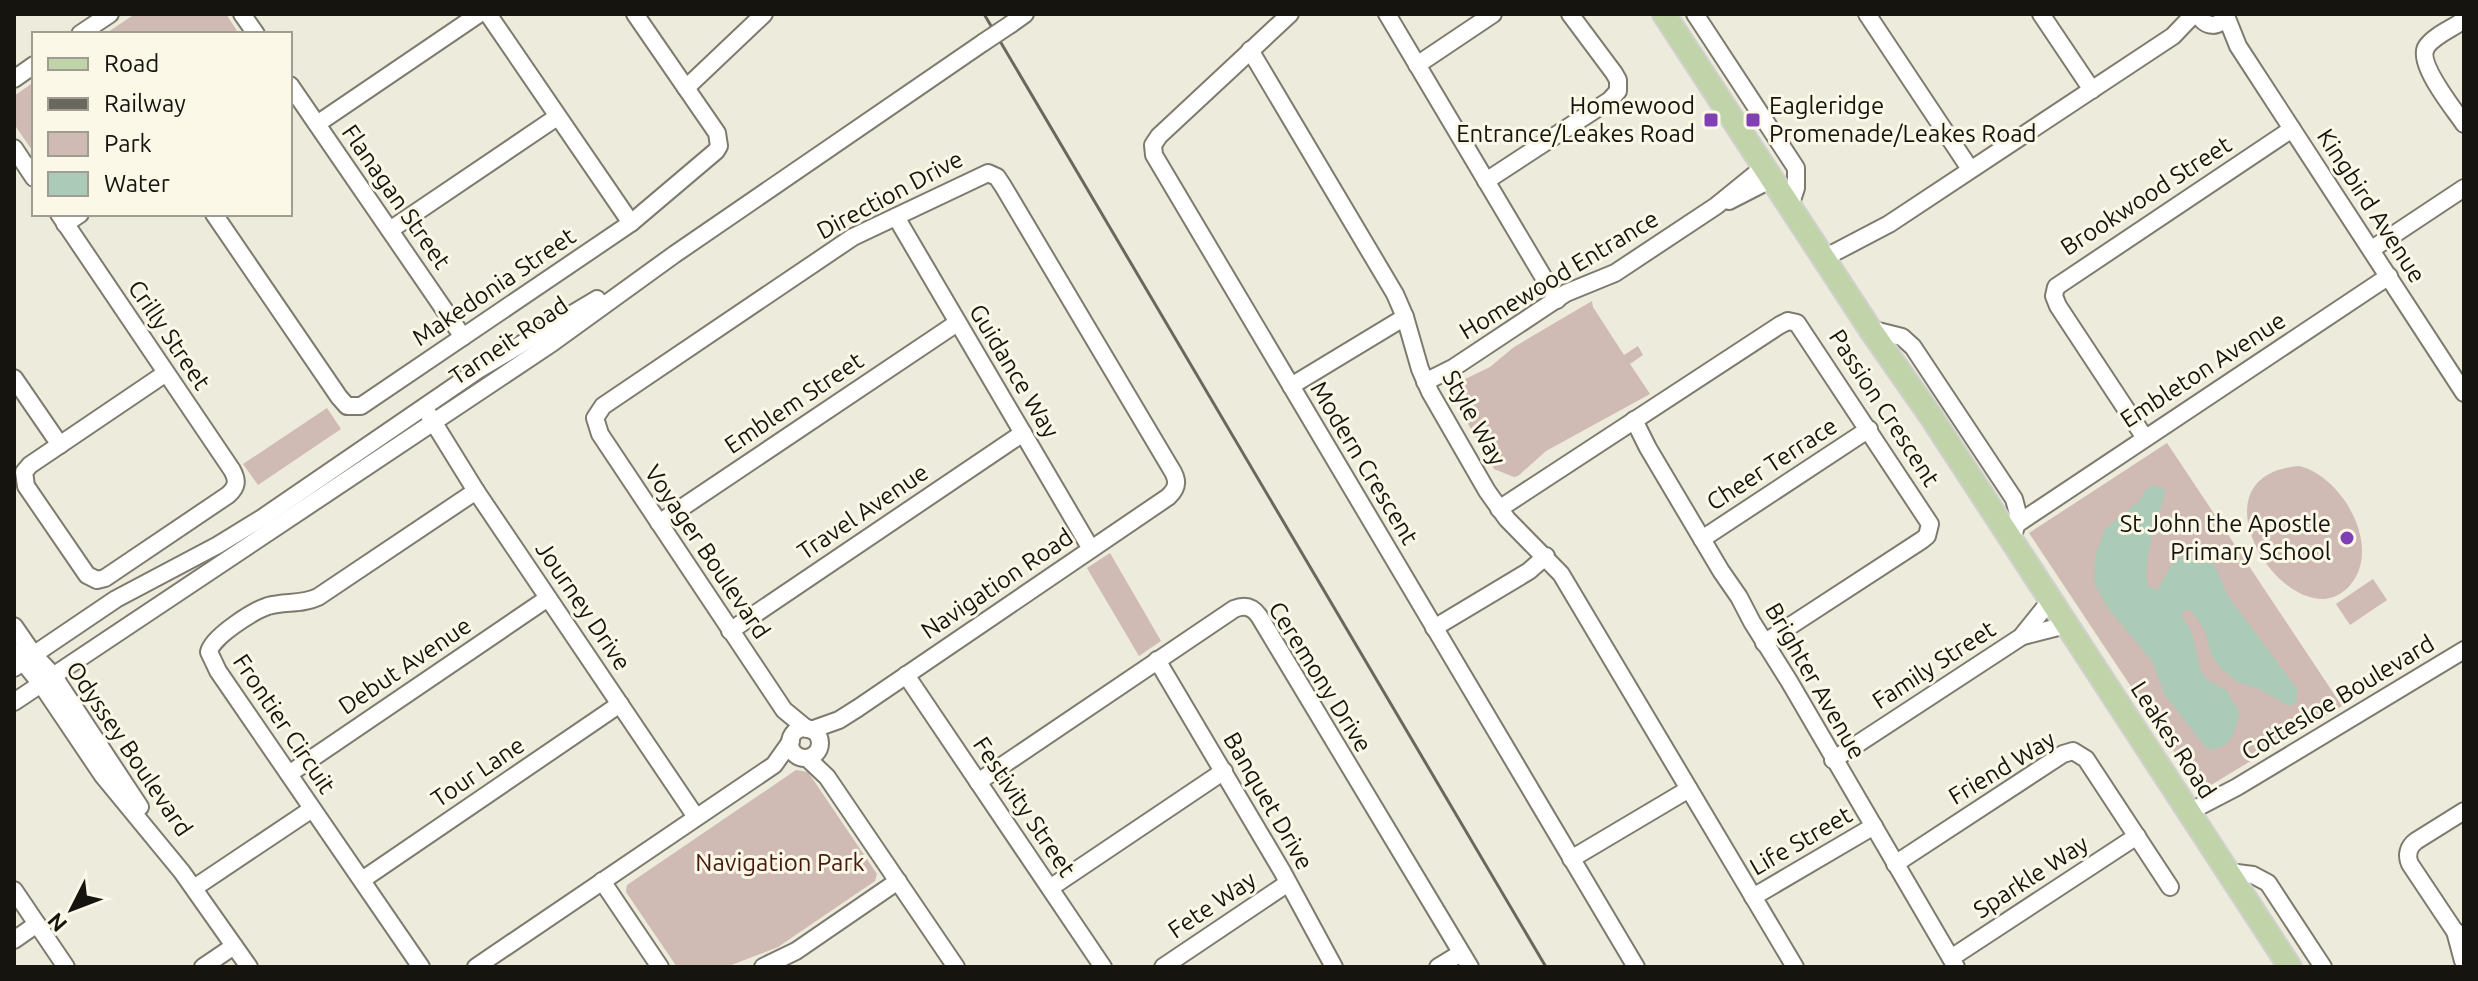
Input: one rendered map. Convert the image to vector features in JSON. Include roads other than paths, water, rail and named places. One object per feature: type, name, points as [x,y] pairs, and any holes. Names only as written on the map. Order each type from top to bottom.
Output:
[{"type":"main road","name":"Leakes Road","points":[[1664,14],[1870,329],[2014,533],[2050,601],[2290,967]]},
{"type":"street","points":[[79,14],[84,31],[110,14]]},
{"type":"street","points":[[317,124],[479,14]]},
{"type":"street","points":[[488,14],[631,223]]},
{"type":"street","name":"Makedonia Street","points":[[215,216],[339,397],[347,406],[356,407],[365,403],[631,223],[719,146],[717,133],[635,14]]},
{"type":"street","points":[[686,88],[764,14]]},
{"type":"street","name":"Tarneit Road","points":[[14,702],[552,343],[661,263],[1025,14]]},
{"type":"street","name":"Modern Crescent","points":[[1290,14],[1159,136],[1153,145],[1153,152],[1636,967]]},
{"type":"street","points":[[1387,14],[1557,300]]},
{"type":"street","points":[[1417,65],[1493,14]]},
{"type":"street","points":[[1486,181],[1610,100],[1618,91],[1616,77],[1570,14]]},
{"type":"street","points":[[1695,14],[1796,168],[1796,188],[1790,206]]},
{"type":"street","points":[[1867,14],[1970,169]]},
{"type":"street","points":[[2041,14],[2092,90]]},
{"type":"street","points":[[1828,264],[1864,246],[1889,224],[2173,36],[2211,18]]},
{"type":"street","name":"Kingbird Avenue","points":[[2211,18],[2238,46],[2464,393]]},
{"type":"street","points":[[2464,20],[2427,45],[2424,57],[2429,71],[2464,124]]},
{"type":"street","name":"Style Way","points":[[1250,50],[1395,294],[1425,382],[1499,509],[1546,556],[1567,584],[1795,967]]},
{"type":"street","points":[[14,79],[32,66]]},
{"type":"street","name":"Flanagan Street","points":[[292,88],[463,337]]},
{"type":"street","points":[[390,230],[557,117]]},
{"type":"street","name":"Brookwood Street","points":[[2145,438],[2058,306],[2054,296],[2056,287],[2292,129]]},
{"type":"street","points":[[17,158],[32,176]]},
{"type":"street","name":"Direction Drive","points":[[595,418],[603,406],[853,237],[988,173],[997,177],[1174,472],[1177,484]]},
{"type":"street","name":"Homewood Entrance","points":[[1425,382],[1453,368],[1577,287],[1615,273],[1768,173]]},
{"type":"street","points":[[2372,249],[2464,188]]},
{"type":"street","name":"Guidance Way","points":[[896,217],[1091,549]]},
{"type":"street","name":"Crilly Street","points":[[60,445],[28,467],[23,480],[87,575],[97,580],[105,578],[228,495],[237,483],[235,475],[62,219]]},
{"type":"street","points":[[21,659],[116,599],[218,545],[439,396],[531,338],[661,263]]},
{"type":"street","name":"Embleton Avenue","points":[[2014,533],[2043,504],[2389,276]]},
{"type":"street","points":[[1291,386],[1405,317]]},
{"type":"street","name":"Passion Crescent","points":[[1499,509],[1780,325],[1791,321],[1803,328],[1930,524],[1927,536],[1764,643]]},
{"type":"street","name":"Emblem Street","points":[[659,523],[957,323]]},
{"type":"street","name":"Leakes Road","points":[[1870,329],[1902,337],[1913,347],[2014,499],[2018,514],[2014,533]]},
{"type":"street","points":[[14,378],[60,445],[166,373]]},
{"type":"street","points":[[431,422],[429,414],[439,396]]},
{"type":"street","points":[[306,487],[353,462],[416,418],[423,417],[431,422]]},
{"type":"street","name":"Voyager Boulevard","points":[[595,418],[596,427],[784,710],[814,737]]},
{"type":"street","name":"Brighter Avenue","points":[[1634,420],[1954,962]]},
{"type":"street","name":"Journey Drive","points":[[431,422],[696,817]]},
{"type":"street","name":"Cheer Terrace","points":[[1702,539],[1869,429]]},
{"type":"street","name":"Travel Avenue","points":[[730,631],[1023,433]]},
{"type":"street","name":"Navigation Road","points":[[814,737],[1168,497],[1177,484]]},
{"type":"street","name":"Frontier Circuit","points":[[421,967],[213,663],[209,652],[211,643],[259,610],[275,605],[300,604],[324,594],[476,491]]},
{"type":"street","points":[[2014,499],[2025,505],[2043,504]]},
{"type":"street","points":[[1434,628],[1529,571],[1546,556]]},
{"type":"street","name":"Debut Avenue","points":[[289,774],[548,598]]},
{"type":"street","name":"Family Street","points":[[1833,760],[2021,637],[2050,601]]},
{"type":"street","name":"Ceremony Drive","points":[[978,782],[1234,609],[1242,606],[1255,610],[1466,960]]},
{"type":"street","name":"Family Street","points":[[2021,637],[2066,625]]},
{"type":"street","name":"Odyssey Boulevard","points":[[14,626],[21,659],[47,679],[103,776],[182,872],[249,967]]},
{"type":"street","name":"Cottesloe Boulevard","points":[[2192,816],[2216,807],[2237,787],[2464,650]]},
{"type":"street","name":"Banquet Drive","points":[[1157,660],[1224,771],[1334,967]]},
{"type":"street","name":"Festivity Street","points":[[906,675],[1103,967]]},
{"type":"street","name":"Tour Lane","points":[[362,880],[620,704]]},
{"type":"street","name":"Voyager Boulevard","points":[[784,710],[791,739]]},
{"type":"street","points":[[774,765],[800,730],[814,737],[827,777]]},
{"type":"street","points":[[476,967],[774,765],[816,753],[814,737]]},
{"type":"street","points":[[791,739],[793,752],[827,777],[956,967]]},
{"type":"street","name":"Friend Way","points":[[1895,864],[2068,752],[2078,752],[2086,759],[2170,887]]},
{"type":"street","points":[[1050,888],[1224,771]]},
{"type":"street","points":[[1571,859],[1689,789]]},
{"type":"street","points":[[194,888],[312,809]]},
{"type":"street","points":[[2462,964],[2459,934],[2408,860],[2409,848],[2416,841],[2464,811]]},
{"type":"street","name":"Life Street","points":[[1753,897],[1874,826]]},
{"type":"street","name":"Sparkle Way","points":[[1954,962],[2137,836]]},
{"type":"street","points":[[2229,872],[2260,876],[2268,883],[2323,967]]},
{"type":"street","points":[[602,881],[660,967]]},
{"type":"street","points":[[763,967],[789,962],[898,881]]},
{"type":"street","name":"Fete Way","points":[[1163,967],[1288,883]]},
{"type":"street","points":[[14,890],[66,967]]},
{"type":"street","points":[[14,940],[37,924]]},
{"type":"street","points":[[203,967],[234,946]]},
{"type":"street","points":[[1438,967],[1466,960]]},
{"type":"water","points":[[2154,485],[2164,489],[2165,493],[2149,551],[2148,586],[2157,590],[2175,559],[2191,554],[2209,560],[2215,566],[2228,596],[2297,689],[2297,702],[2289,706],[2259,689],[2237,682],[2221,669],[2211,654],[2205,631],[2191,610],[2183,611],[2201,671],[2208,680],[2227,691],[2239,711],[2231,738],[2215,749],[2207,749],[2165,695],[2152,661],[2107,607],[2094,583],[2095,557],[2105,529]]},
{"type":"railway","points":[[984,14],[1546,967]]},
{"type":"place","name":"Homewood Entrance/Leakes Road","points":[[1711,120]]},
{"type":"place","name":"Eagleridge Promenade/Leakes Road","points":[[1753,120]]},
{"type":"place","name":"St John the Apostle Primary School","points":[[2347,538]]},
{"type":"park label","name":"Navigation Park","points":[[780,863]]}]
